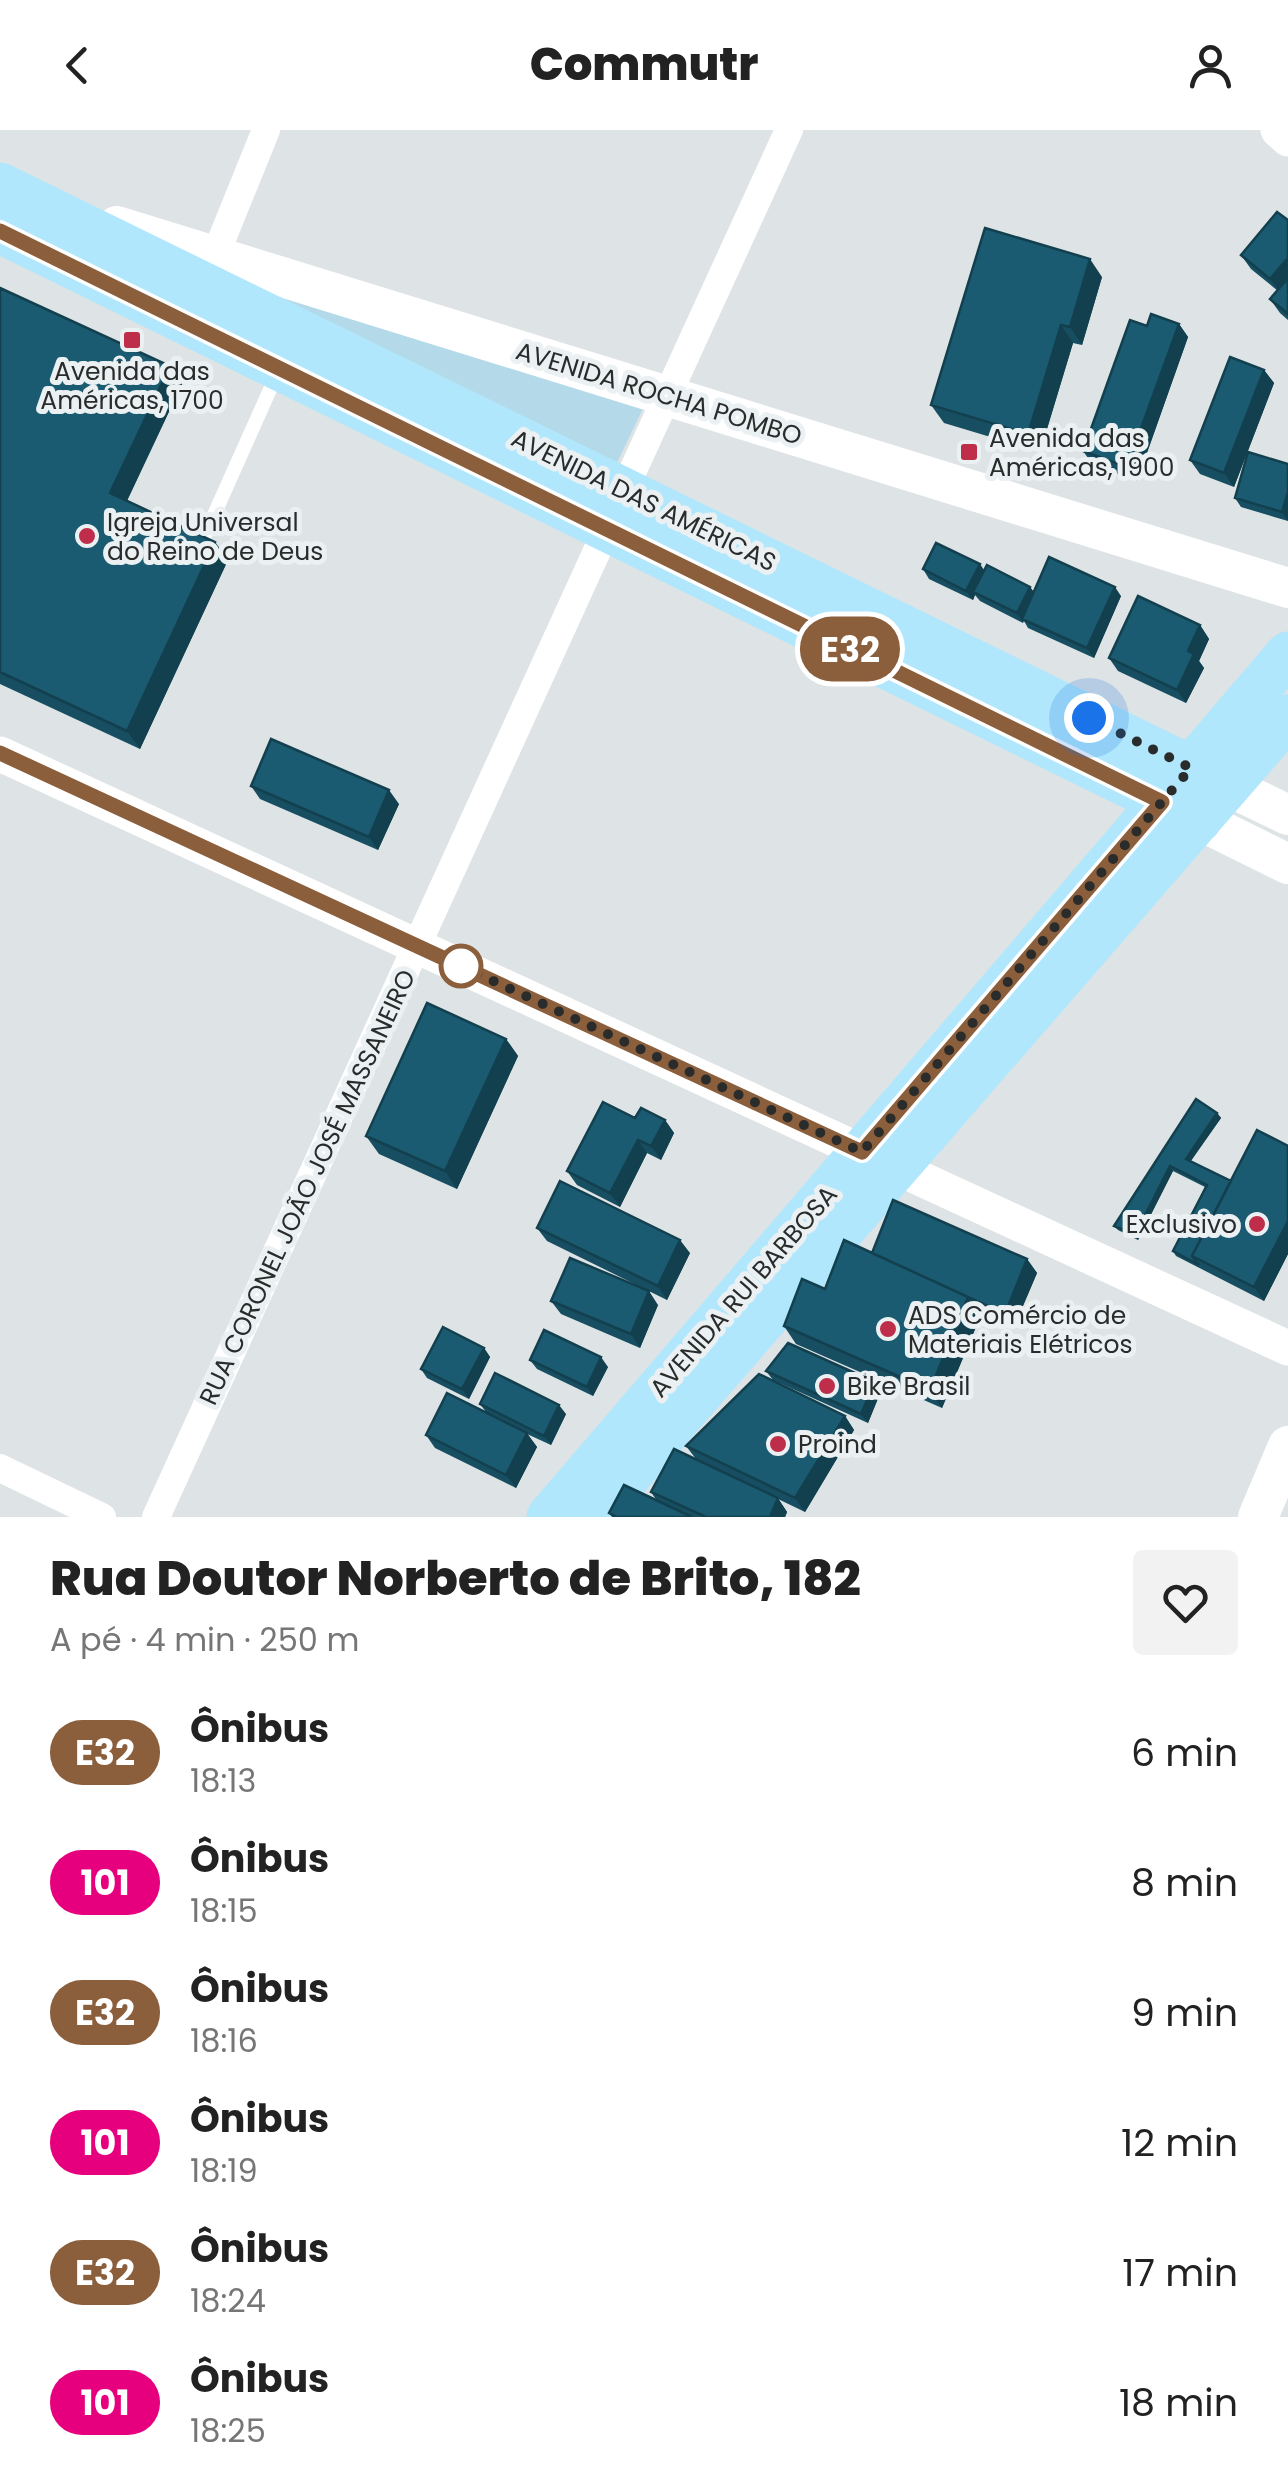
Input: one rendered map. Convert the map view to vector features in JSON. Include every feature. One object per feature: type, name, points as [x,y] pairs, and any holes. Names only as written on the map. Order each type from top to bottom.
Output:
[{"type":"main road","name":"AVENIDA ROCHA POMBO","points":[[10,205],[216,256],[1288,588]]},
{"type":"main road","name":"AVENIDA DAS AMÉRICAS","points":[[10,205],[279,368],[616,510],[1288,815]]},
{"type":"main road","name":"AVENIDA DAS AMÉRICAS","points":[[10,205],[616,510],[1180,811],[1288,864]]},
{"type":"main road","name":"AVENIDA RUI BARBOSA","points":[[549,1517],[880,1159],[1180,811],[1209,777],[1288,654]]},
{"type":"main road","name":"AVENIDA RUI BARBOSA","points":[[1209,777],[1288,717]]},
{"type":"main road","name":"AVENIDA RUI BARBOSA","points":[[593,1517],[880,1159]]},
{"type":"main road","points":[[1258,1517],[1288,1446]]},
{"type":"street","points":[[216,256],[266,130]]},
{"type":"street","name":"RUA CORONEL JOÃO JOSÉ MASSANEIRO","points":[[156,1517],[789,130]]},
{"type":"street","points":[[1278,130],[1288,139]]},
{"type":"street","points":[[0,754],[1288,1348]]},
{"type":"street","points":[[0,1468],[102,1517]]},
{"type":"lane","points":[[206,535],[279,368]]},
{"type":"shaded area","points":[[238,281],[645,404],[616,465]]},
{"type":"building","points":[[1277,212],[1288,220],[1288,262],[1270,279],[1241,255]]},
{"type":"building","points":[[985,228],[1090,259],[1070,327],[1061,325],[1028,434],[931,405]]},
{"type":"building","points":[[1288,278],[1288,314],[1270,299]]},
{"type":"building","name":"Igreja Universal do Reino de Deus","points":[[0,288],[170,366],[110,493],[215,542],[127,731],[0,672]]},
{"type":"building","points":[[1151,314],[1179,324],[1127,467],[1083,451],[1130,320],[1147,326]]},
{"type":"building","points":[[1230,357],[1264,370],[1224,473],[1190,460]]},
{"type":"building","points":[[1248,452],[1288,464],[1288,492],[1282,512],[1235,498]]},
{"type":"building","points":[[936,543],[980,564],[966,591],[923,569]]},
{"type":"building","points":[[1049,557],[1115,587],[1087,648],[1022,619]]},
{"type":"building","points":[[987,565],[1030,587],[1017,613],[973,592]]},
{"type":"building","points":[[1138,596],[1200,625],[1188,651],[1194,654],[1177,690],[1109,658]]},
{"type":"building","points":[[271,739],[389,790],[369,837],[251,786]]},
{"type":"building","points":[[427,1003],[506,1039],[445,1171],[366,1136]]},
{"type":"building","points":[[1196,1099],[1217,1113],[1186,1159],[1231,1181],[1192,1256],[1199,1265],[1173,1251],[1207,1185],[1170,1166],[1135,1235],[1114,1226]]},
{"type":"building","points":[[603,1102],[635,1118],[641,1108],[665,1120],[651,1146],[638,1140],[610,1193],[567,1171]]},
{"type":"building","name":"Exclusivo","points":[[1257,1130],[1288,1146],[1288,1221],[1254,1287],[1192,1256]]},
{"type":"building","points":[[560,1181],[680,1240],[658,1286],[537,1228]]},
{"type":"building","points":[[893,1200],[1027,1259],[1005,1314],[872,1253]]},
{"type":"building","name":"ADS Comércio de Materiais Elétricos","points":[[844,1240],[968,1297],[930,1390],[784,1326],[802,1279],[825,1289]]},
{"type":"building","points":[[570,1258],[649,1291],[631,1334],[551,1301]]},
{"type":"building","points":[[443,1327],[484,1348],[462,1389],[421,1369]]},
{"type":"building","points":[[544,1330],[601,1357],[587,1387],[530,1360]]},
{"type":"building","name":"Bike Brasil","points":[[788,1343],[875,1382],[861,1414],[766,1371]]},
{"type":"building","points":[[495,1373],[559,1405],[544,1436],[480,1404]]},
{"type":"building","name":"Proind","points":[[759,1374],[845,1416],[795,1498],[686,1446]]},
{"type":"building","points":[[447,1393],[527,1433],[506,1475],[426,1435]]},
{"type":"building","points":[[674,1449],[778,1498],[770,1517],[706,1517],[651,1492]]},
{"type":"building","points":[[624,1485],[692,1517],[617,1517],[609,1513]]},
{"type":"bus line","name":"E32","points":[[0,231],[1162,802],[862,1152],[0,753]]},
{"type":"place","name":"Avenida das Américas, 1700","points":[[132,340]]},
{"type":"place","name":"Avenida das Américas, 1900","points":[[969,452]]},
{"type":"place","name":"Igreja Universal do Reino de Deus","points":[[87,536]]},
{"type":"place","name":"Exclusivo","points":[[1257,1224]]},
{"type":"place","name":"ADS Comércio de Materiais Elétricos","points":[[888,1329]]},
{"type":"place","name":"Bike Brasil","points":[[827,1386]]},
{"type":"place","name":"Proind","points":[[778,1444]]},
{"type":"route","points":[[461,966],[862,1152],[1191,768],[1089,718]]}]
